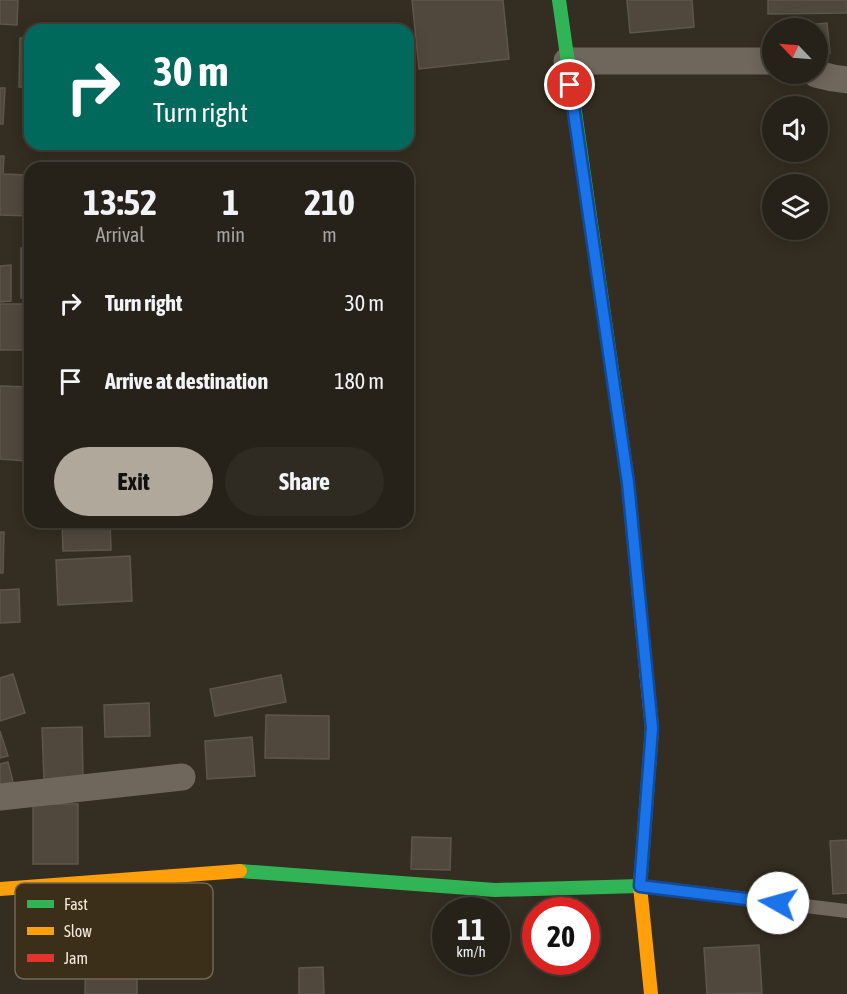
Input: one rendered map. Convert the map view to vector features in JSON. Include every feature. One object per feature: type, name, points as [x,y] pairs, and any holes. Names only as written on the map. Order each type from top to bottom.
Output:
[{"type":"street","points":[[559,0],[628,483],[652,728],[640,886],[651,994]]},
{"type":"street","points":[[567,61],[762,62]]},
{"type":"street","points":[[828,77],[847,80]]},
{"type":"street","points":[[0,797],[182,777]]},
{"type":"street","points":[[81,883],[243,871],[495,890],[640,886]]},
{"type":"street","points":[[0,889],[15,888]]},
{"type":"lane","points":[[640,886],[847,911]]},
{"type":"building","points":[[0,0],[18,0],[17,25],[0,24]]},
{"type":"building","points":[[412,0],[503,0],[509,59],[419,69]]},
{"type":"building","points":[[627,0],[692,0],[694,27],[630,33]]},
{"type":"building","points":[[768,0],[847,0],[847,13],[768,14]]},
{"type":"building","points":[[20,38],[24,38],[24,87],[19,87]]},
{"type":"building","points":[[0,88],[5,88],[3,124],[0,124]]},
{"type":"building","points":[[0,156],[4,156],[3,174],[24,175],[24,216],[0,215]]},
{"type":"building","points":[[21,248],[24,248],[24,298],[21,298]]},
{"type":"building","points":[[11,265],[11,301],[0,302],[0,266]]},
{"type":"building","points":[[0,304],[24,304],[24,350],[0,350]]},
{"type":"building","points":[[0,386],[24,387],[24,461],[0,459]]},
{"type":"building","points":[[62,528],[110,528],[111,550],[63,551]]},
{"type":"building","points":[[0,532],[4,532],[3,573],[0,573]]},
{"type":"building","points":[[130,556],[132,601],[58,605],[56,560]]},
{"type":"building","points":[[19,589],[20,622],[0,623],[0,590]]},
{"type":"building","points":[[13,674],[25,713],[0,721],[0,678]]},
{"type":"building","points":[[281,675],[286,702],[215,716],[210,689]]},
{"type":"building","points":[[149,703],[150,736],[105,737],[104,705]]},
{"type":"building","points":[[266,715],[329,716],[329,759],[265,758]]},
{"type":"building","points":[[82,727],[83,779],[44,780],[42,728]]},
{"type":"building","points":[[0,731],[8,756],[0,758]]},
{"type":"building","points":[[252,737],[255,776],[207,779],[205,741]]},
{"type":"building","points":[[8,762],[13,782],[0,786],[0,764]]},
{"type":"building","points":[[33,804],[78,804],[78,864],[33,864]]},
{"type":"building","points":[[412,837],[451,838],[450,870],[411,869]]},
{"type":"building","points":[[847,840],[847,893],[833,894],[830,841]]},
{"type":"building","points":[[759,945],[762,993],[707,994],[704,948]]},
{"type":"building","points":[[323,967],[324,994],[299,994],[299,968]]},
{"type":"building","points":[[85,979],[137,979],[137,994],[85,994]]},
{"type":"traffic: fast","points":[[559,0],[618,412]]},
{"type":"traffic: fast","points":[[240,871],[495,890],[640,886]]},
{"type":"traffic: slow","points":[[646,670],[652,728],[640,886],[651,994]]},
{"type":"traffic: slow","points":[[80,883],[240,871]]},
{"type":"traffic: slow","points":[[0,889],[15,888]]},
{"type":"traffic: jam","points":[[618,412],[628,483],[646,670]]},
{"type":"route","points":[[570,85],[628,483],[652,728],[640,886],[778,903]]}]
